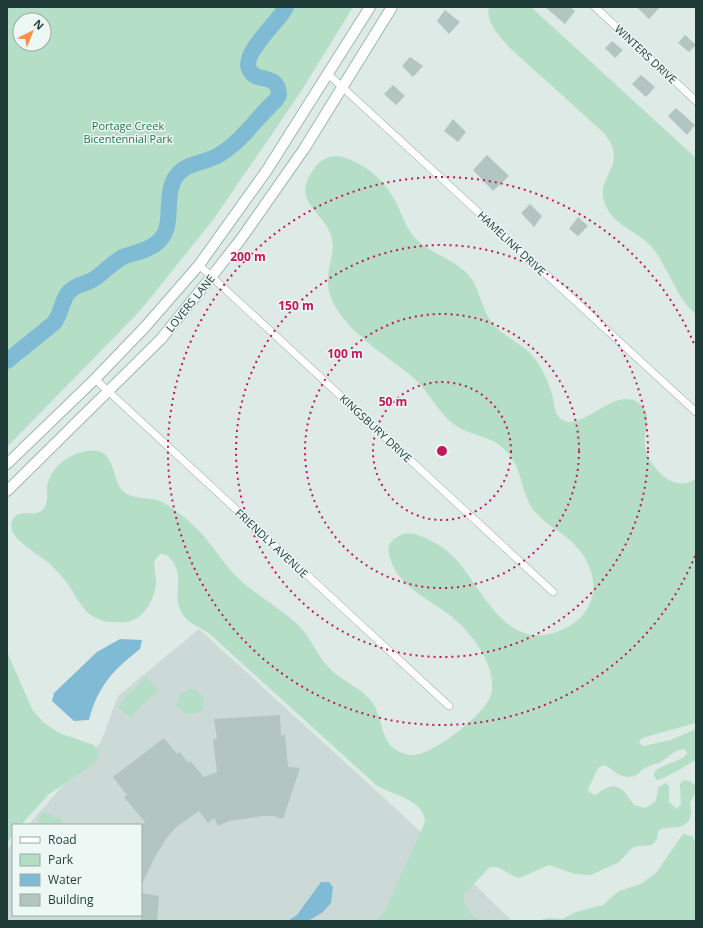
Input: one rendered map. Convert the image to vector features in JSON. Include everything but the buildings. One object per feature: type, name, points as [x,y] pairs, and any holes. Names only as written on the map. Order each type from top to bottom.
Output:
[{"type":"street","name":"LOVERS LANE","points":[[7,464],[95,379],[146,327],[199,265],[267,170],[370,7]]},
{"type":"street","name":"LOVERS LANE","points":[[7,491],[161,339],[212,276],[276,190],[392,7]]},
{"type":"street","name":"WINTERS DRIVE","points":[[595,7],[696,101]]},
{"type":"street","name":"HAMELINK DRIVE","points":[[328,74],[696,412]]},
{"type":"street","name":"KINGSBURY DRIVE","points":[[199,265],[553,592]]},
{"type":"street","name":"FRIENDLY AVENUE","points":[[95,379],[449,706]]},
{"type":"shaded area","points":[[199,629],[406,818],[512,921],[7,921],[7,850],[12,844],[12,916],[142,916],[142,824],[29,824],[101,742],[118,696]]},
{"type":"green space","name":"Portage Creek Bicentennial Park","points":[[7,7],[353,7],[300,93],[213,220],[139,312],[7,447]]},
{"type":"green space","points":[[489,7],[531,7],[696,158],[696,314],[677,291],[651,246],[612,216],[607,209],[604,201],[604,184],[611,169],[614,153],[611,144],[604,133],[507,45],[495,30],[489,19]]},
{"type":"green space","points":[[337,156],[356,162],[365,167],[381,181],[393,197],[408,228],[417,240],[430,250],[452,262],[471,278],[489,319],[498,329],[531,354],[538,363],[549,385],[558,417],[569,422],[579,420],[610,404],[621,400],[631,400],[641,405],[646,412],[646,450],[655,468],[665,477],[677,483],[690,482],[696,479],[696,723],[642,738],[639,742],[643,746],[671,740],[696,729],[696,760],[670,775],[657,780],[654,776],[655,771],[684,757],[687,754],[686,750],[678,750],[659,763],[647,767],[632,777],[622,776],[604,765],[598,768],[588,789],[589,792],[595,795],[606,788],[620,788],[634,805],[645,808],[656,801],[658,788],[665,783],[669,786],[669,802],[677,809],[681,804],[680,784],[684,780],[690,781],[696,786],[690,804],[691,813],[689,819],[686,824],[682,826],[658,831],[657,839],[652,845],[637,846],[632,848],[619,862],[591,875],[575,874],[549,865],[519,878],[502,869],[490,867],[464,894],[466,907],[481,921],[376,921],[386,909],[425,822],[424,815],[420,808],[414,803],[376,785],[211,635],[192,623],[183,615],[179,607],[177,570],[167,555],[160,554],[154,561],[156,587],[146,610],[141,615],[129,622],[104,621],[93,616],[85,609],[69,585],[49,563],[18,539],[13,533],[11,527],[15,516],[23,513],[37,513],[45,507],[48,482],[54,471],[62,462],[79,453],[92,450],[101,452],[107,456],[119,486],[124,492],[133,497],[157,500],[180,514],[203,535],[239,579],[254,592],[294,621],[301,628],[330,669],[360,690],[371,700],[378,713],[385,736],[391,746],[398,751],[410,755],[424,753],[434,748],[470,722],[487,703],[491,695],[492,686],[489,666],[474,640],[452,617],[411,588],[395,570],[388,550],[394,539],[405,534],[415,534],[442,547],[460,564],[499,616],[511,626],[525,633],[540,635],[557,632],[571,625],[581,617],[589,606],[593,595],[591,570],[585,557],[575,545],[541,518],[532,507],[516,467],[507,452],[495,442],[468,432],[449,420],[439,410],[426,391],[416,380],[360,336],[337,310],[329,290],[328,279],[333,249],[332,239],[329,229],[312,207],[307,199],[305,191],[307,182],[318,164],[326,158]]},
{"type":"green space","points":[[7,652],[33,711],[44,723],[59,733],[94,745],[99,753],[95,763],[48,795],[22,824],[12,824],[12,836],[7,843]]},
{"type":"green space","points":[[147,677],[159,691],[142,704],[131,718],[118,707],[127,695]]},
{"type":"green space","points":[[188,688],[197,691],[204,698],[203,708],[199,712],[186,714],[176,706],[181,692],[186,692]]},
{"type":"green space","points":[[46,811],[54,817],[61,816],[63,824],[38,824],[40,816]]},
{"type":"green space","points":[[683,834],[692,836],[696,843],[696,921],[537,921],[548,918],[562,919],[576,912],[603,905],[619,891],[641,884],[656,873]]},
{"type":"water","points":[[120,639],[142,640],[140,649],[114,672],[102,688],[89,720],[74,721],[52,701],[54,693],[97,652]]},
{"type":"water","points":[[321,882],[329,882],[333,887],[331,903],[323,912],[308,921],[288,921],[297,915]]},
{"type":"waterway","points":[[7,361],[54,323],[59,315],[65,297],[73,289],[94,279],[123,257],[146,249],[159,241],[167,227],[170,191],[177,175],[185,168],[226,151],[276,100],[279,95],[278,88],[275,83],[271,80],[252,74],[249,69],[248,62],[251,54],[262,37],[286,7]]}]
